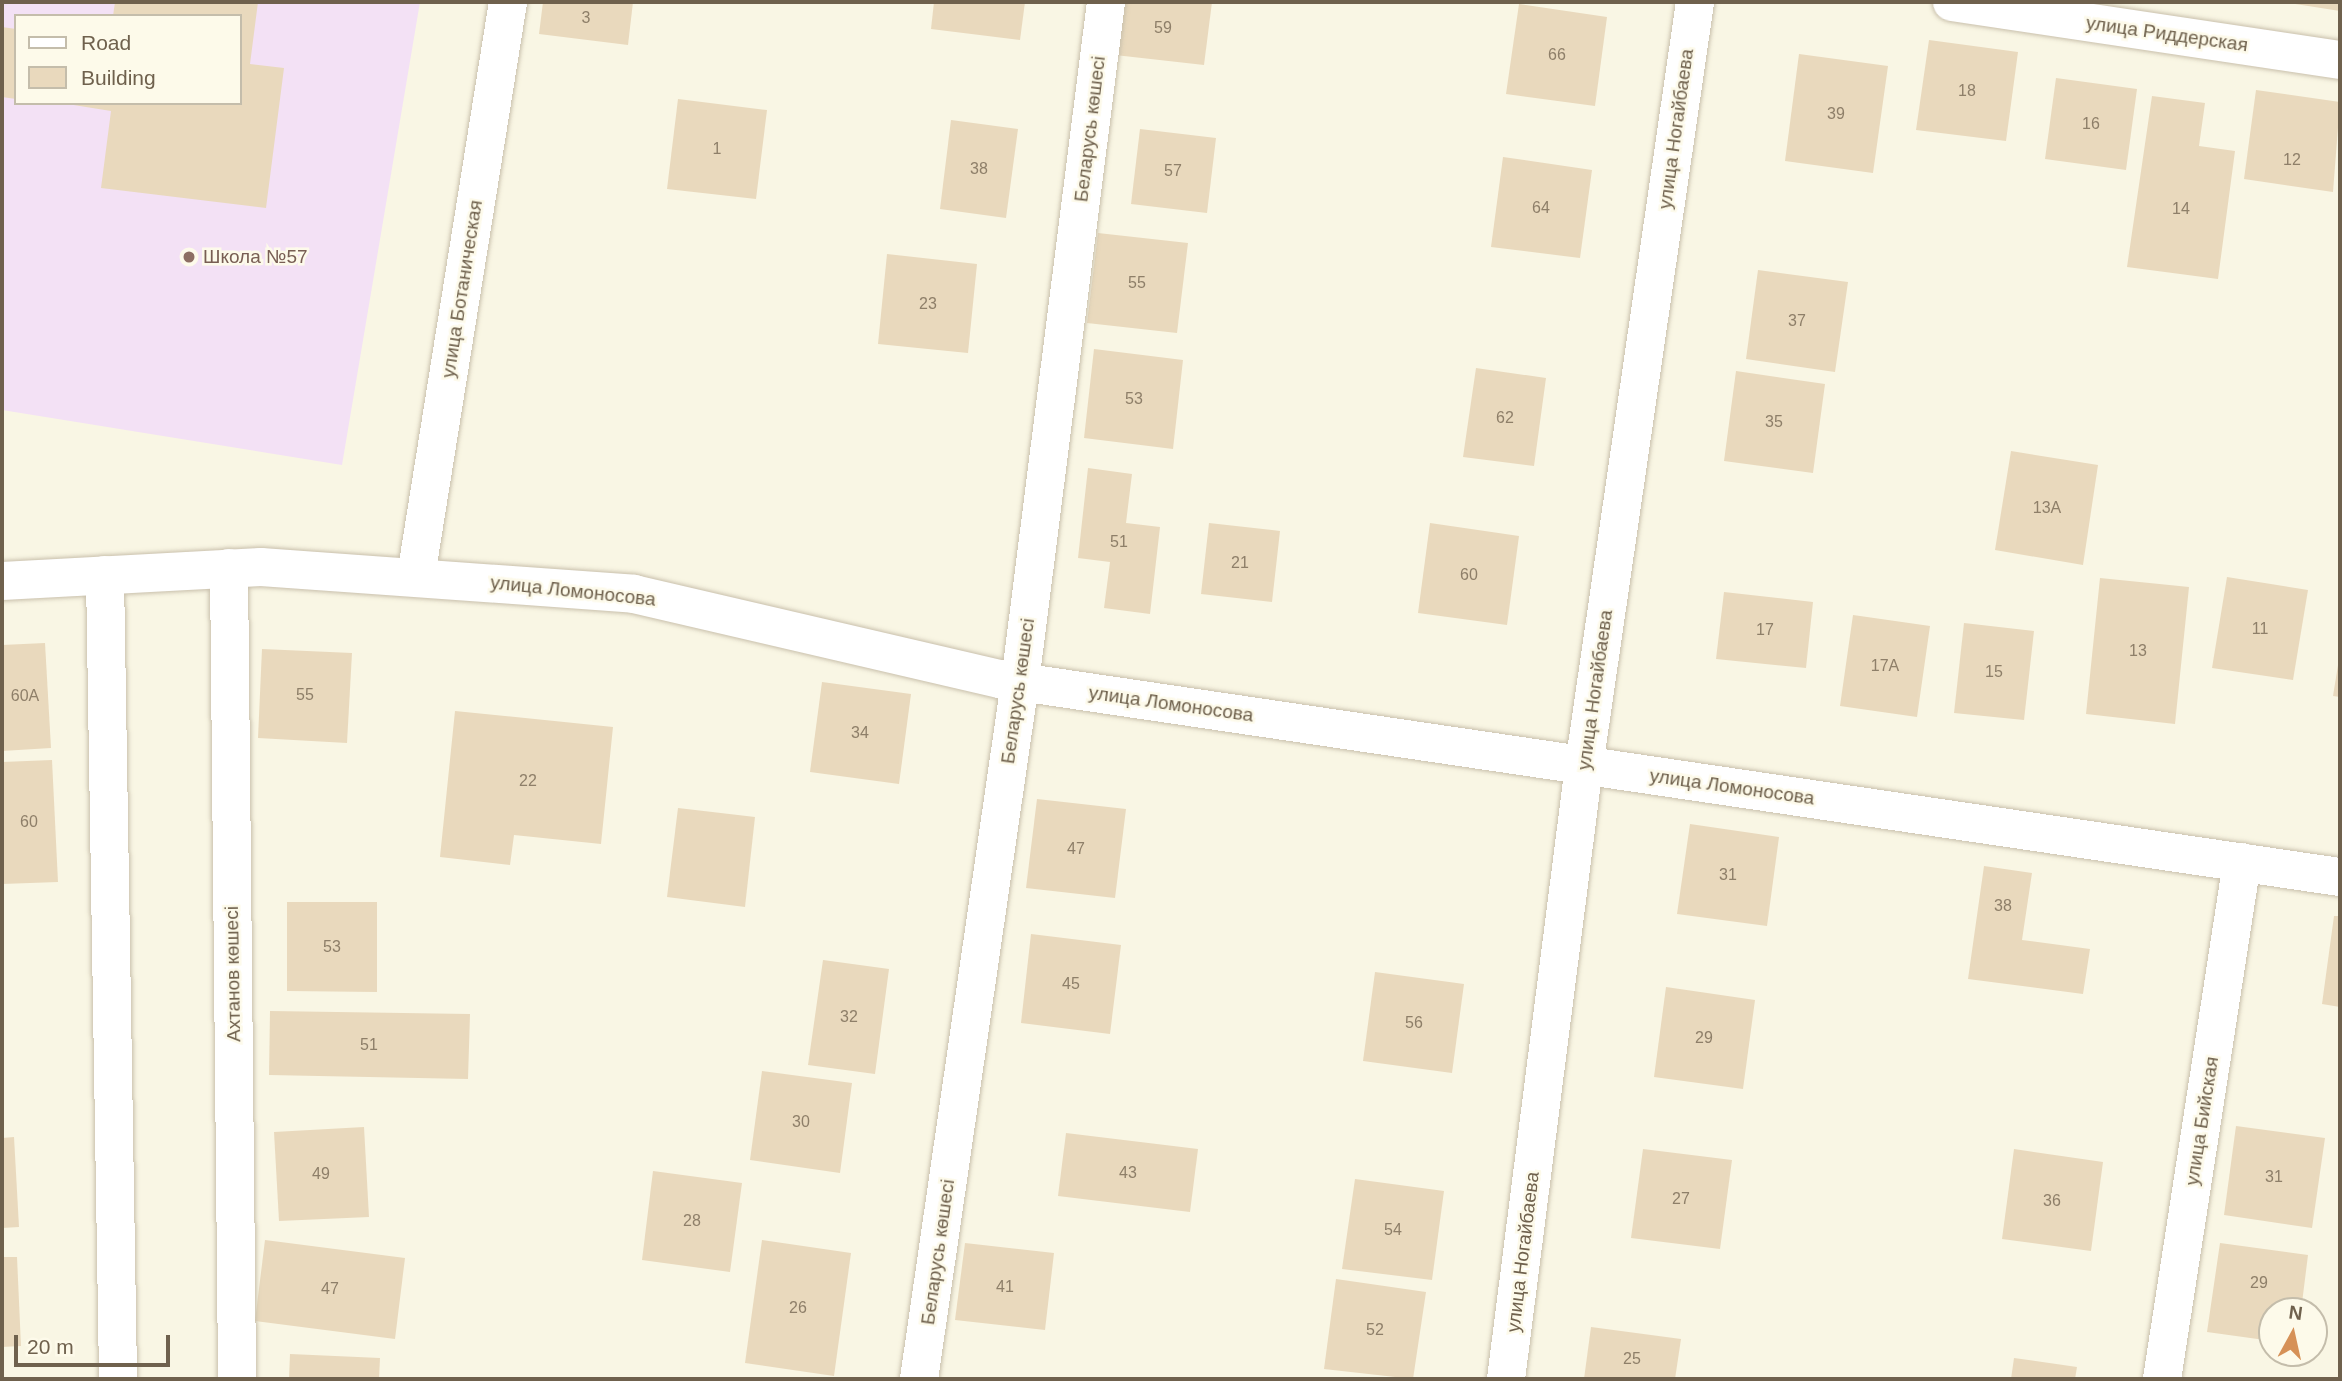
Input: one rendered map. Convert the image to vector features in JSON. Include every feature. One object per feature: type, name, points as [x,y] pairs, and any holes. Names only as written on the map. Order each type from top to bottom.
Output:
[{"type":"street","name":"улица Ботаническая","points":[[416,576],[508,2]]},
{"type":"street","name":"Беларусь көшесі","points":[[919,1379],[1020,682],[1107,2]]},
{"type":"street","name":"улица Ногайбаева","points":[[1506,1379],[1584,766],[1695,2]]},
{"type":"street","name":"улица Риддерская","points":[[1952,2],[2340,60]]},
{"type":"street","name":"улица Ломоносова","points":[[2,581],[229,568],[416,576],[634,594],[1020,682],[2340,877]]},
{"type":"street","name":"Ахтанов көшесі","points":[[229,568],[237,1379]]},
{"type":"street","points":[[105,575],[118,1379]]},
{"type":"street","name":"улица Бийская","points":[[2162,1379],[2242,862]]},
{"type":"shaded area","name":"Школа №57","points":[[2,2],[420,2],[342,465],[2,410]]},
{"type":"building","name":"Школа №57","points":[[115,2],[258,2],[250,64],[284,68],[266,208],[101,188],[111,111],[74,105],[242,105],[242,14],[113,14]]},
{"type":"building","points":[[543,2],[633,2],[628,45],[539,34]]},
{"type":"building","points":[[934,2],[1025,2],[1020,40],[931,29]]},
{"type":"building","points":[[1121,2],[1212,2],[1204,65],[1115,55]]},
{"type":"building","points":[[2340,2],[2340,11],[2289,3]]},
{"type":"building","points":[[1519,4],[1607,17],[1595,106],[1506,94]]},
{"type":"building","points":[[2,27],[14,29],[14,99],[2,97]]},
{"type":"building","points":[[1929,40],[2018,52],[2006,141],[1916,130]]},
{"type":"building","points":[[1799,54],[1888,66],[1873,173],[1785,161]]},
{"type":"building","points":[[2056,78],[2137,89],[2126,170],[2045,159]]},
{"type":"building","points":[[2256,90],[2340,102],[2333,192],[2244,179]]},
{"type":"building","points":[[2152,96],[2205,103],[2199,146],[2235,151],[2218,279],[2127,267]]},
{"type":"building","points":[[678,99],[767,110],[756,199],[667,189]]},
{"type":"building","points":[[951,120],[1018,129],[1006,218],[940,209]]},
{"type":"building","points":[[1140,129],[1216,138],[1207,213],[1131,204]]},
{"type":"building","points":[[1503,157],[1592,170],[1580,258],[1491,247]]},
{"type":"building","points":[[1098,233],[1188,243],[1177,333],[1087,323]]},
{"type":"building","points":[[887,254],[977,264],[968,353],[878,344]]},
{"type":"building","points":[[1758,270],[1848,282],[1835,372],[1746,359]]},
{"type":"building","points":[[1094,349],[1183,360],[1173,449],[1084,438]]},
{"type":"building","points":[[1476,368],[1546,378],[1534,466],[1463,457]]},
{"type":"building","points":[[1736,371],[1825,384],[1813,473],[1724,461]]},
{"type":"building","points":[[2011,451],[2098,465],[2083,565],[1995,550]]},
{"type":"building","points":[[1088,468],[1132,474],[1126,523],[1160,527],[1150,614],[1104,608],[1110,562],[1078,558]]},
{"type":"building","points":[[1209,523],[1280,531],[1272,602],[1201,594]]},
{"type":"building","points":[[1430,523],[1519,536],[1507,625],[1418,613]]},
{"type":"building","points":[[2227,577],[2308,590],[2293,680],[2212,668]]},
{"type":"building","points":[[2100,578],[2189,587],[2175,724],[2086,714]]},
{"type":"building","points":[[1724,592],[1813,602],[1806,668],[1716,659]]},
{"type":"building","points":[[1853,615],[1930,626],[1917,717],[1840,706]]},
{"type":"building","points":[[1964,623],[2034,631],[2024,720],[1954,713]]},
{"type":"building","points":[[45,643],[51,748],[2,751],[2,645]]},
{"type":"building","points":[[262,649],[352,653],[347,743],[258,738]]},
{"type":"building","points":[[2340,659],[2340,697],[2333,696]]},
{"type":"building","points":[[822,682],[911,694],[899,784],[810,772]]},
{"type":"building","points":[[455,711],[613,727],[601,844],[514,835],[510,865],[440,857]]},
{"type":"building","points":[[52,760],[58,882],[2,884],[2,762]]},
{"type":"building","points":[[1037,799],[1126,809],[1115,898],[1026,888]]},
{"type":"building","points":[[678,808],[755,817],[745,907],[667,897]]},
{"type":"building","points":[[1690,824],[1779,837],[1767,926],[1677,914]]},
{"type":"building","points":[[1984,866],[2032,873],[2022,940],[2090,949],[2083,994],[1968,979]]},
{"type":"building","points":[[287,902],[377,902],[377,992],[287,991]]},
{"type":"building","points":[[2334,916],[2340,916],[2340,1007],[2322,1004]]},
{"type":"building","points":[[1031,934],[1121,945],[1110,1034],[1021,1023]]},
{"type":"building","points":[[823,960],[889,969],[875,1074],[808,1065]]},
{"type":"building","points":[[1375,972],[1464,984],[1452,1073],[1363,1061]]},
{"type":"building","points":[[1666,987],[1755,1000],[1743,1089],[1654,1077]]},
{"type":"building","points":[[270,1011],[470,1014],[468,1079],[269,1075]]},
{"type":"building","points":[[762,1071],[852,1083],[840,1173],[750,1160]]},
{"type":"building","points":[[2236,1126],[2325,1138],[2312,1228],[2224,1215]]},
{"type":"building","points":[[364,1127],[369,1217],[279,1221],[274,1132]]},
{"type":"building","points":[[1066,1133],[1198,1149],[1190,1212],[1058,1196]]},
{"type":"building","points":[[14,1137],[19,1227],[2,1228],[2,1138]]},
{"type":"building","points":[[1643,1149],[1732,1160],[1720,1249],[1631,1238]]},
{"type":"building","points":[[2014,1149],[2103,1162],[2091,1251],[2002,1239]]},
{"type":"building","points":[[653,1171],[742,1183],[730,1272],[642,1260]]},
{"type":"building","points":[[1355,1179],[1444,1191],[1432,1280],[1342,1269]]},
{"type":"building","points":[[265,1240],[405,1258],[395,1339],[255,1321]]},
{"type":"building","points":[[762,1240],[851,1253],[834,1376],[745,1363]]},
{"type":"building","points":[[965,1243],[1054,1253],[1045,1330],[955,1320]]},
{"type":"building","points":[[2220,1243],[2308,1255],[2303,1297],[2258,1297],[2258,1339],[2207,1332]]},
{"type":"building","points":[[2,1257],[17,1257],[21,1346],[2,1347]]},
{"type":"building","points":[[1336,1279],[1426,1292],[1413,1379],[1324,1369]]},
{"type":"building","points":[[1591,1327],[1681,1339],[1675,1379],[1584,1379]]},
{"type":"building","points":[[290,1354],[380,1358],[379,1379],[289,1379]]},
{"type":"building","points":[[2014,1358],[2077,1367],[2075,1379],[2011,1379]]},
{"type":"place","name":"Школа №57","points":[[189,257]]}]
